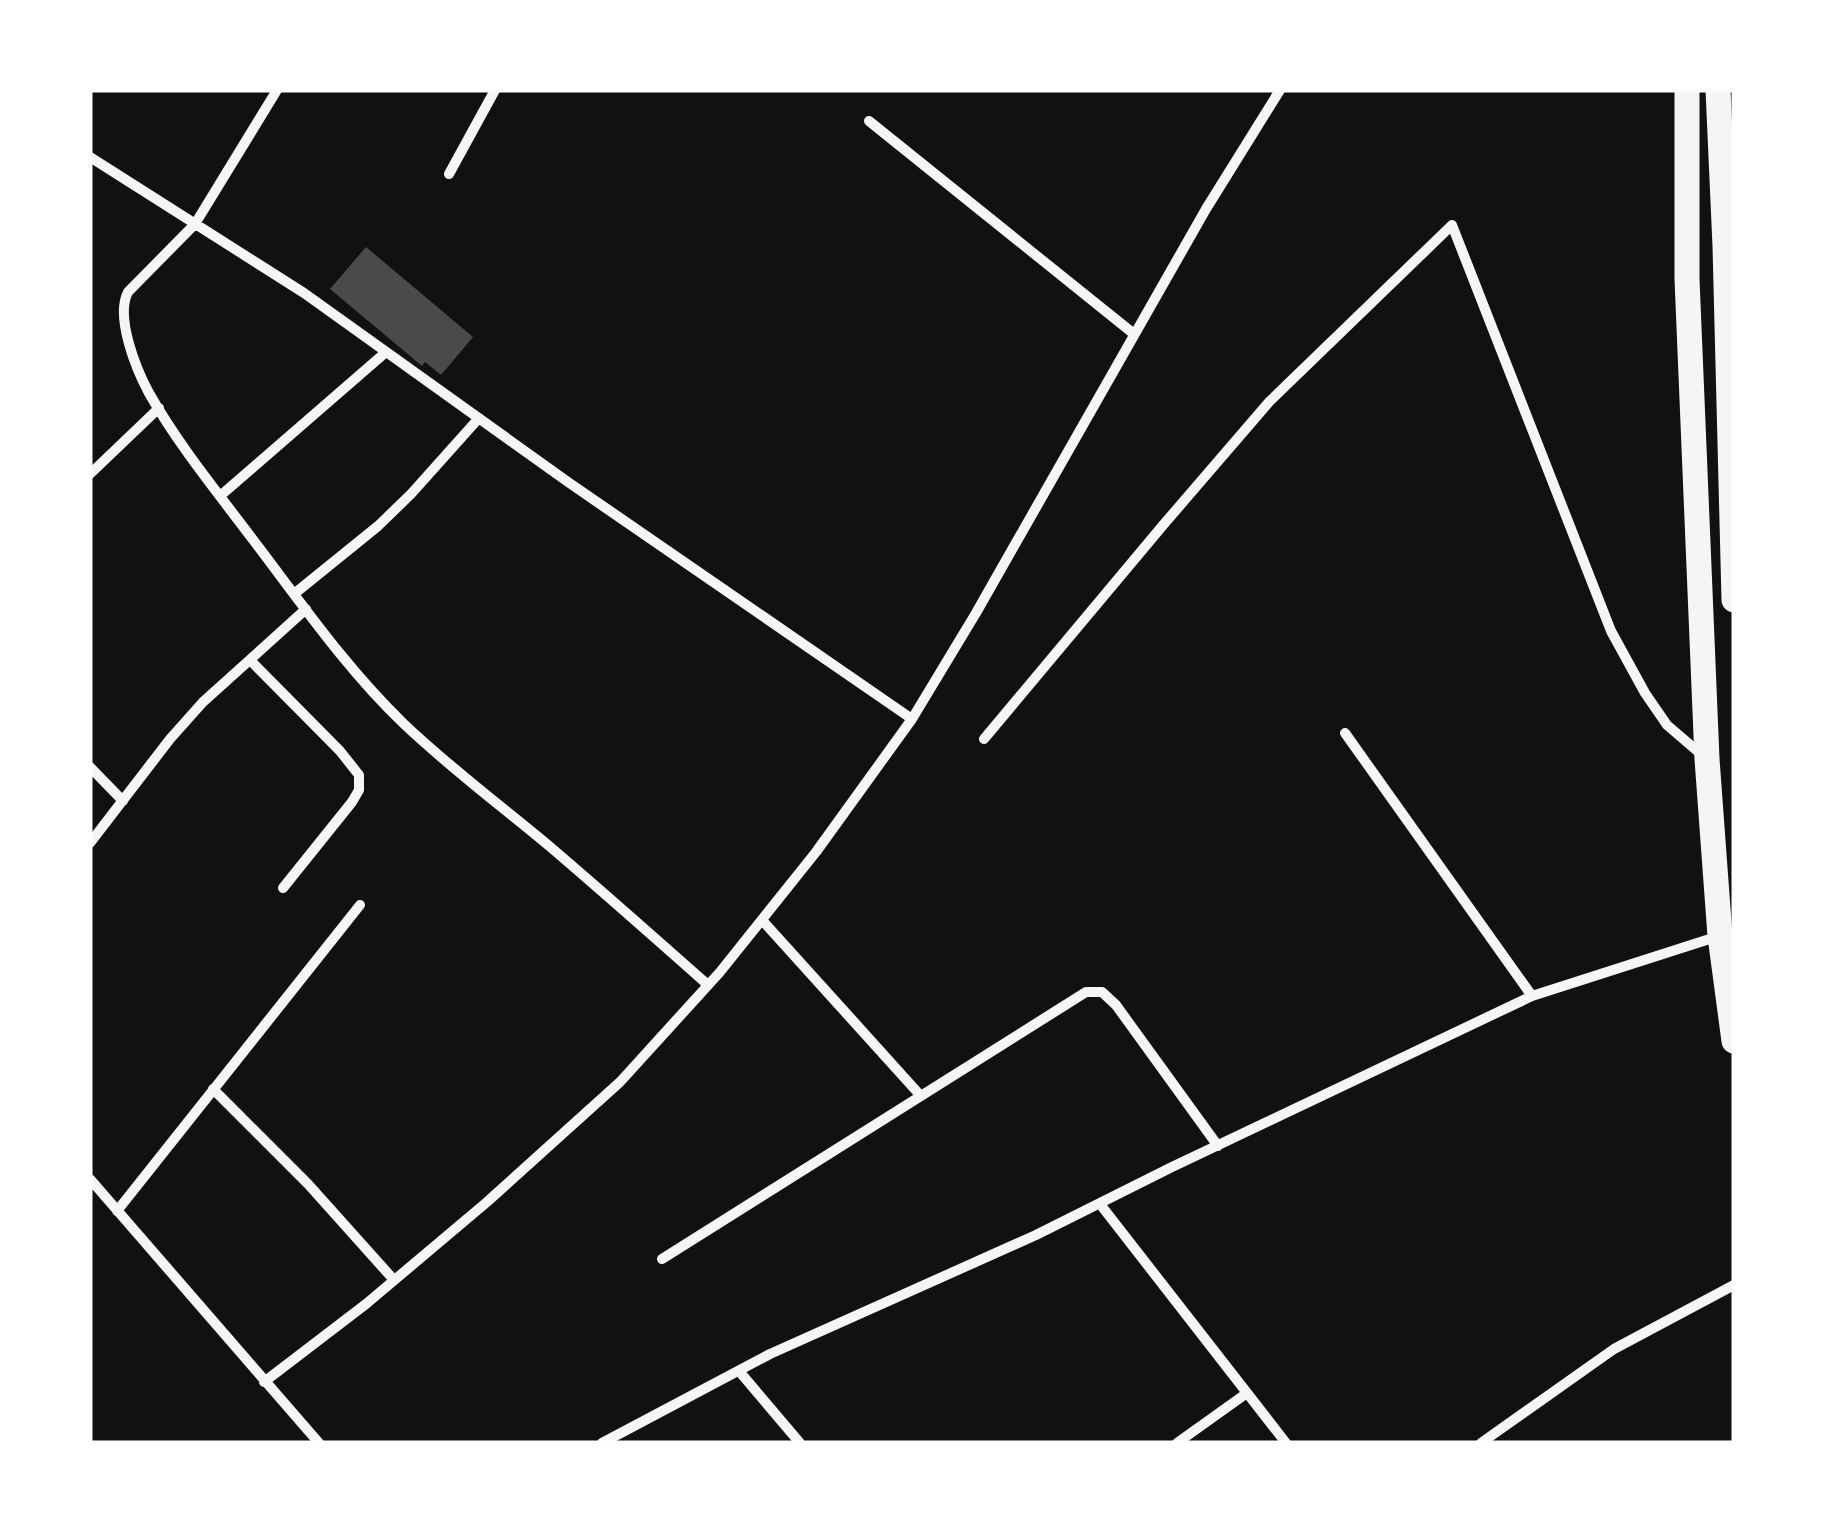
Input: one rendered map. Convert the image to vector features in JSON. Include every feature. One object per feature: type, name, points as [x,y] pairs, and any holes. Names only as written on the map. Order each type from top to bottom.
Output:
[{"type":"main road","points":[[1687,90],[1688,279],[1707,758],[1720,936],[1734,1041]]},
{"type":"main road","points":[[1718,90],[1734,600]]},
{"type":"street","points":[[277,90],[195,224],[128,292],[123,302],[130,348],[148,390],[184,449],[348,667],[401,721],[708,984]]},
{"type":"street","points":[[449,174],[495,90]]},
{"type":"street","points":[[264,1382],[487,1202],[620,1082],[708,984],[816,852],[912,719],[1206,209],[1280,90]]},
{"type":"street","points":[[869,120],[1134,334]]},
{"type":"street","points":[[90,157],[304,293],[912,719]]},
{"type":"street","points":[[984,739],[1270,402],[1452,225],[1611,631],[1667,724],[1707,758]]},
{"type":"street","points":[[220,496],[386,352]]},
{"type":"street","points":[[90,474],[159,408]]},
{"type":"street","points":[[294,594],[378,526],[479,418]]},
{"type":"street","points":[[90,844],[192,714],[306,609]]},
{"type":"street","points":[[250,660],[359,775],[359,790],[352,802],[283,888]]},
{"type":"street","points":[[1344,732],[1532,996]]},
{"type":"street","points":[[90,767],[123,801]]},
{"type":"street","points":[[117,1211],[360,905]]},
{"type":"street","points":[[762,920],[920,1096]]},
{"type":"street","points":[[602,1443],[805,1338],[1036,1235],[1532,996],[1720,936]]},
{"type":"street","points":[[662,1259],[1086,992],[1102,992],[1116,1004],[1218,1146]]},
{"type":"street","points":[[213,1089],[308,1184],[394,1280]]},
{"type":"street","points":[[90,1179],[318,1443]]},
{"type":"street","points":[[1100,1204],[1286,1443]]},
{"type":"street","points":[[1481,1443],[1614,1349],[1734,1285]]},
{"type":"street","points":[[739,1371],[800,1443]]},
{"type":"street","points":[[1177,1443],[1247,1393]]},
{"type":"building","points":[[366,247],[473,337],[441,375],[425,362],[422,366],[330,289]]}]
